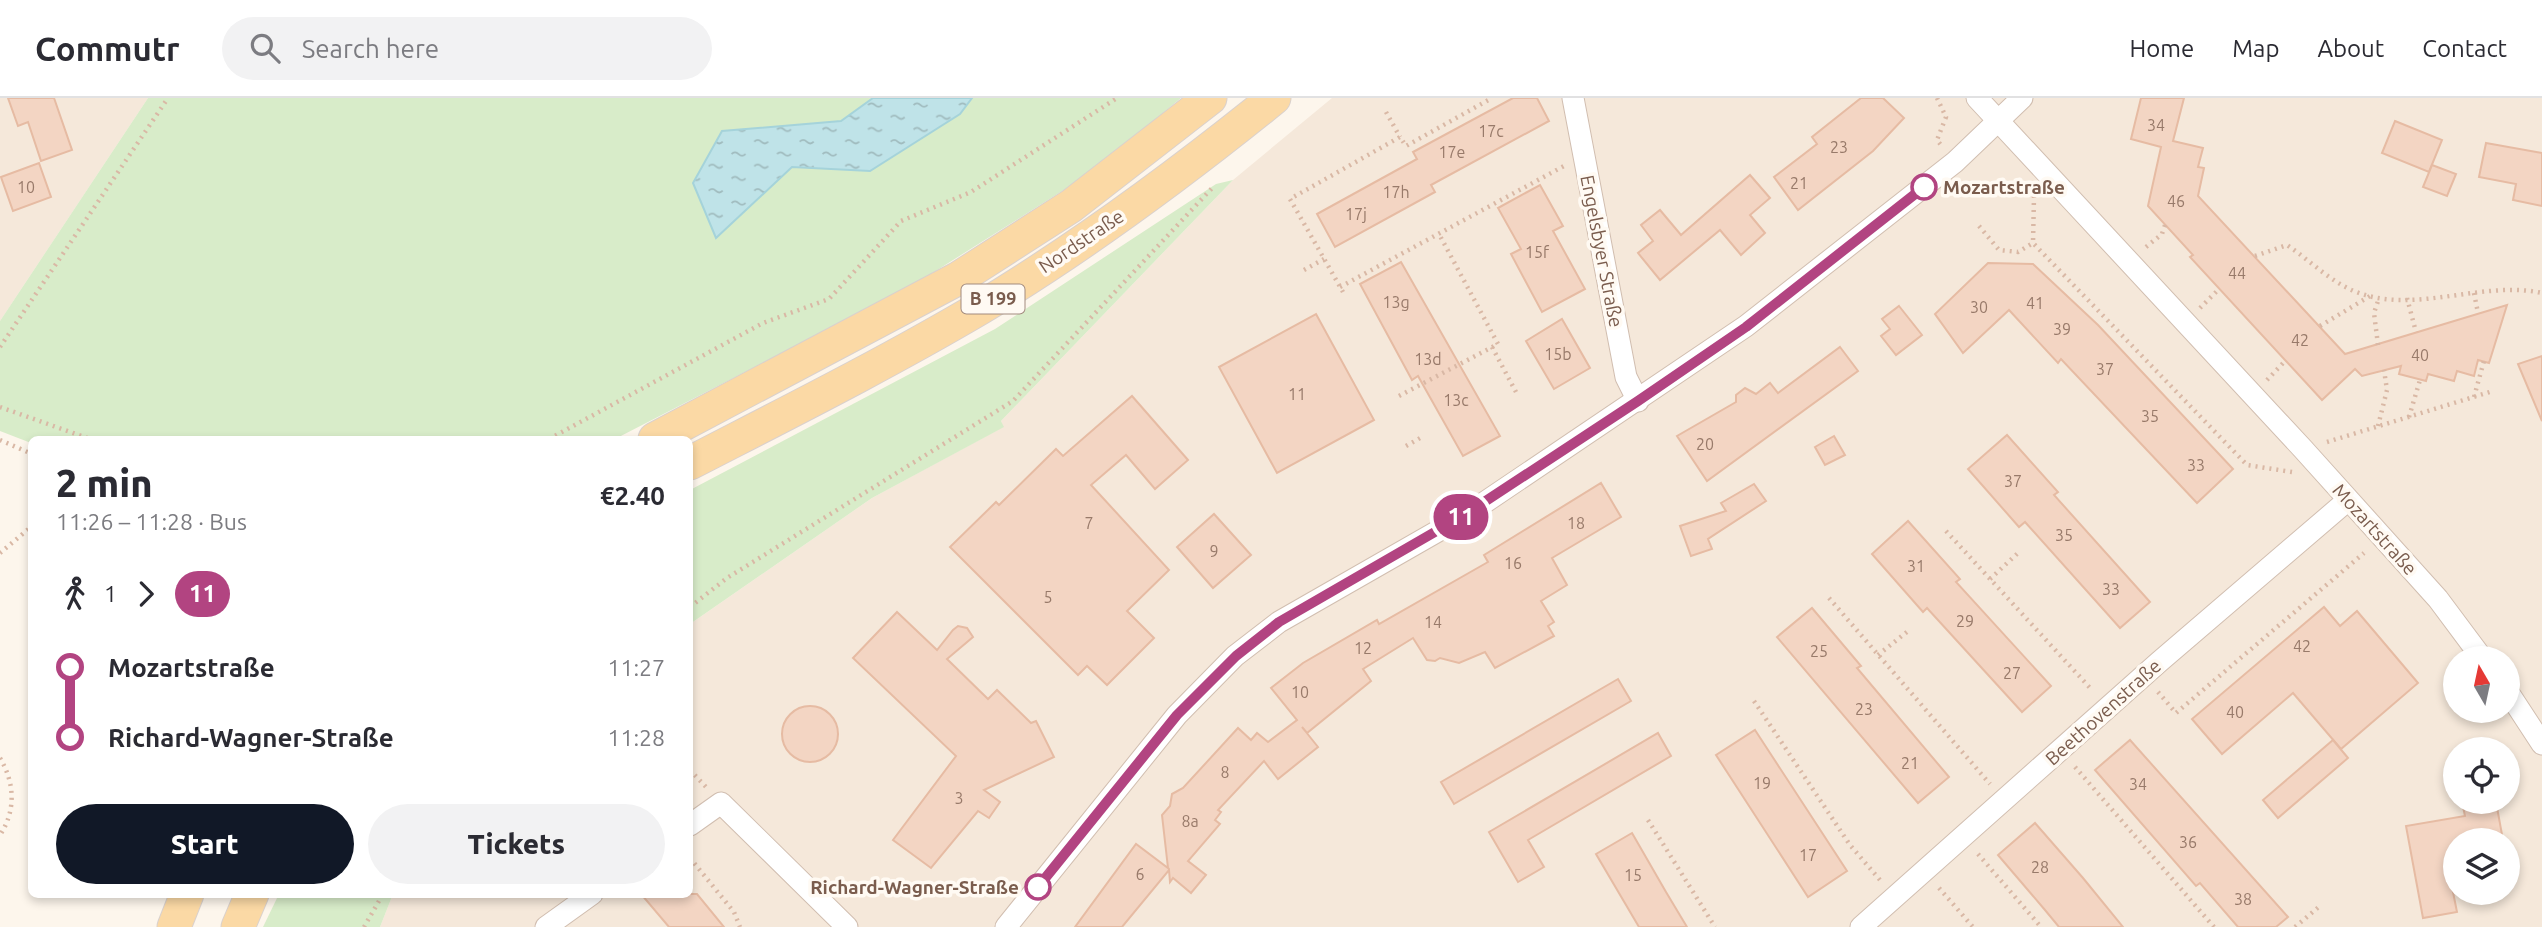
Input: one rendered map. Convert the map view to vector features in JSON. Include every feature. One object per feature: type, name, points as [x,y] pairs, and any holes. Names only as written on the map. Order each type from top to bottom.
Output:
[{"type":"main road","name":"Nordstraße","points":[[661,436],[959,278],[1071,206],[1210,98]]},
{"type":"main road","name":"Nordstraße","points":[[693,461],[868,370],[981,307],[1093,235],[1198,159],[1273,98]]},
{"type":"main road","points":[[174,927],[185,898]]},
{"type":"main road","points":[[238,927],[250,898]]},
{"type":"street","name":"Engelsbyer Straße","points":[[1573,98],[1626,377],[1638,401]]},
{"type":"street","name":"Mozartstraße","points":[[1977,98],[2303,449],[2438,599],[2473,646]]},
{"type":"street","points":[[1006,927],[1177,715],[1236,656],[1279,622],[1466,514],[1746,327],[1955,162],[2022,98]]},
{"type":"street","name":"Beethovenstraße","points":[[1861,927],[2144,675],[2348,500]]},
{"type":"street","points":[[2520,702],[2536,716],[2542,744]]},
{"type":"street","points":[[693,823],[721,803],[846,927]]},
{"type":"street","points":[[546,927],[586,898]]},
{"type":"path","points":[[0,347],[168,98]]},
{"type":"path","points":[[555,436],[764,323],[829,299],[901,221],[971,192],[1118,98]]},
{"type":"path","points":[[1386,112],[1406,146],[1492,98]]},
{"type":"path","points":[[1937,98],[1945,117],[1937,140],[1955,162]]},
{"type":"path","points":[[1400,136],[1290,199],[1342,289],[1573,161],[1584,158]]},
{"type":"path","points":[[2035,160],[2033,243],[2247,465],[2329,478]]},
{"type":"path","points":[[693,605],[727,578],[1013,401],[1216,184]]},
{"type":"path","points":[[2157,238],[2165,225]]},
{"type":"path","points":[[1979,226],[1999,250],[2018,252],[2033,243]]},
{"type":"path","points":[[1399,396],[1498,344],[1439,234]]},
{"type":"path","points":[[2255,256],[2287,245],[2342,286],[2379,298],[2509,290],[2542,293]]},
{"type":"path","points":[[1304,270],[1324,259]]},
{"type":"path","points":[[2474,293],[2478,313]]},
{"type":"path","points":[[2320,326],[2370,296]]},
{"type":"path","points":[[2378,345],[2374,313],[2379,298]]},
{"type":"path","points":[[2407,298],[2416,332]]},
{"type":"path","points":[[1492,347],[1516,392]]},
{"type":"path","points":[[2474,397],[2484,362]]},
{"type":"path","points":[[2377,426],[2387,390],[2385,370]]},
{"type":"path","points":[[2409,417],[2420,380]]},
{"type":"path","points":[[2303,449],[2493,391]]},
{"type":"path","points":[[0,407],[82,436]]},
{"type":"path","points":[[1406,446],[1422,437]]},
{"type":"path","points":[[0,440],[28,452]]},
{"type":"path","points":[[0,553],[28,529]]},
{"type":"path","points":[[1946,531],[2108,708]]},
{"type":"path","points":[[2144,675],[2176,713],[2382,537]]},
{"type":"path","points":[[1990,579],[2018,553]]},
{"type":"path","points":[[1829,598],[2005,801]]},
{"type":"path","points":[[1878,655],[1908,631]]},
{"type":"path","points":[[1754,701],[1850,845],[1895,898]]},
{"type":"path","points":[[2061,750],[2214,927]]},
{"type":"path","points":[[0,758],[12,788],[11,818],[0,835]]},
{"type":"path","points":[[1648,820],[1715,927]]},
{"type":"path","points":[[1963,837],[2041,927]]},
{"type":"path","points":[[693,862],[734,912],[740,927]]},
{"type":"path","points":[[1925,872],[1973,927]]},
{"type":"path","points":[[365,927],[381,898]]},
{"type":"path","points":[[2295,927],[2321,905]]},
{"type":"shaded area","points":[[0,98],[148,98],[0,321]]},
{"type":"shaded area","points":[[1332,98],[2542,98],[2542,927],[380,927],[391,898],[693,898],[693,622],[872,498],[1003,427],[1001,421],[1233,180]]},
{"type":"green space","points":[[148,98],[1181,98],[1089,174],[912,286],[621,436],[28,436],[28,442],[0,431],[0,321]]},
{"type":"green space","points":[[1233,180],[1001,421],[1004,427],[872,498],[693,622],[693,488],[995,329],[1216,184]]},
{"type":"green space","points":[[277,898],[391,898],[380,927],[263,927]]},
{"type":"water","points":[[873,98],[972,98],[960,114],[870,171],[792,167],[716,238],[693,183],[722,131],[841,121]]},
{"type":"building","points":[[8,98],[54,98],[72,150],[41,161],[28,122],[18,126]]},
{"type":"building","points":[[1513,98],[1537,98],[1549,121],[1431,185],[1435,192],[1335,247],[1317,214],[1417,159],[1413,152]]},
{"type":"building","points":[[1861,98],[1883,98],[1904,118],[1873,151],[1798,210],[1774,177],[1817,144],[1812,137]]},
{"type":"building","points":[[2141,98],[2184,98],[2173,141],[2203,148],[2198,167],[2204,168],[2198,196],[2345,354],[2507,305],[2489,363],[2478,360],[2474,376],[2457,371],[2454,381],[2428,374],[2426,381],[2399,374],[2401,366],[2362,376],[2355,369],[2322,400],[2190,257],[2193,255],[2148,206],[2161,147],[2131,139]]},
{"type":"building","points":[[2395,121],[2442,140],[2429,172],[2382,153]]},
{"type":"building","points":[[2486,143],[2542,153],[2542,206],[2513,200],[2516,184],[2479,177]]},
{"type":"building","points":[[39,163],[51,197],[13,211],[1,177]]},
{"type":"building","points":[[2432,165],[2456,174],[2447,196],[2423,187]]},
{"type":"building","points":[[1750,175],[1770,198],[1750,215],[1765,233],[1741,255],[1720,230],[1660,280],[1638,253],[1653,241],[1641,225],[1660,210],[1681,235]]},
{"type":"building","points":[[1540,185],[1563,226],[1553,231],[1585,289],[1542,312],[1511,254],[1521,249],[1498,208]]},
{"type":"building","points":[[1401,262],[1500,436],[1463,456],[1418,376],[1412,380],[1360,284]]},
{"type":"building","points":[[1988,263],[2033,264],[2098,325],[2233,469],[2197,503],[2061,359],[2058,363],[2009,310],[1963,353],[1935,314]]},
{"type":"building","points":[[1899,306],[1922,335],[1896,355],[1881,336],[1890,329],[1882,319]]},
{"type":"building","points":[[1316,314],[1374,420],[1277,473],[1219,367]]},
{"type":"building","points":[[1562,319],[1590,368],[1554,389],[1526,341]]},
{"type":"building","points":[[1840,347],[1858,371],[1707,481],[1677,436],[1736,402],[1736,395],[1745,388],[1756,394],[1770,383],[1778,393]]},
{"type":"building","points":[[2542,356],[2542,421],[2518,364]]},
{"type":"building","points":[[1132,396],[1188,460],[1155,489],[1126,455],[1091,485],[1169,570],[1127,611],[1154,638],[1107,685],[1087,666],[1078,675],[950,547],[996,502],[999,505],[1056,449],[1063,456]]},
{"type":"building","points":[[2007,435],[2058,492],[2054,495],[2150,602],[2120,628],[2025,522],[2019,527],[1968,469]]},
{"type":"building","points":[[1834,436],[1845,455],[1825,465],[1815,447]]},
{"type":"building","points":[[1601,483],[1621,517],[1552,558],[1567,585],[1541,601],[1554,622],[1548,626],[1554,636],[1495,668],[1485,652],[1459,663],[1440,658],[1435,661],[1427,660],[1413,638],[1363,669],[1371,681],[1307,733],[1302,727],[1318,747],[1278,779],[1264,761],[1218,810],[1221,812],[1215,820],[1220,824],[1188,861],[1206,875],[1191,893],[1173,878],[1170,882],[1169,870],[1122,927],[1075,927],[1136,844],[1168,868],[1162,815],[1170,806],[1172,794],[1183,788],[1238,728],[1251,740],[1257,733],[1268,742],[1297,720],[1271,688],[1303,663],[1377,620],[1379,624],[1488,562],[1484,555]]},
{"type":"building","points":[[1754,484],[1766,501],[1708,539],[1712,549],[1691,556],[1680,526],[1726,511],[1721,503]]},
{"type":"building","points":[[1214,514],[1251,555],[1213,588],[1177,547]]},
{"type":"building","points":[[1908,521],[1960,579],[1956,582],[2051,686],[2022,712],[1927,608],[1923,612],[1872,554]]},
{"type":"building","points":[[2324,607],[2340,626],[2357,611],[2418,683],[2341,749],[2293,693],[2222,754],[2192,719]]},
{"type":"building","points":[[1812,608],[1861,666],[1857,668],[1949,777],[1918,803],[1777,637]]},
{"type":"building","points":[[897,612],[937,650],[958,626],[967,628],[973,637],[947,659],[988,699],[997,690],[1031,723],[1036,721],[1054,757],[984,790],[1000,802],[989,818],[978,811],[931,868],[893,840],[956,756],[853,658]]},
{"type":"building","points":[[1618,679],[1631,701],[1454,804],[1441,782]]},
{"type":"building","points":[[804,706],[816,706],[826,710],[834,718],[838,734],[834,750],[826,758],[816,762],[804,762],[794,758],[786,750],[782,740],[782,728],[786,718],[794,710]]},
{"type":"building","points":[[1755,730],[1847,871],[1808,897],[1716,755]]},
{"type":"building","points":[[1658,733],[1671,756],[1528,840],[1544,867],[1518,882],[1489,832]]},
{"type":"building","points":[[2130,740],[2288,917],[2276,927],[2238,927],[2200,883],[2196,886],[2095,770]]},
{"type":"building","points":[[2333,740],[2348,758],[2278,818],[2263,800]]},
{"type":"building","points":[[2498,814],[2501,828],[2443,828],[2443,905],[2456,905],[2457,912],[2423,918],[2406,826],[2465,816]]},
{"type":"building","points":[[2035,823],[2123,927],[2059,927],[1998,855]]},
{"type":"building","points":[[1632,833],[1687,927],[1639,927],[1596,854]]},
{"type":"building","points":[[693,894],[697,894],[724,927],[669,927],[644,898],[693,898]]},
{"type":"bus line","name":"11","points":[[1038,887],[1177,715],[1236,656],[1279,622],[1466,514],[1638,401],[1746,327],[1924,187]]},
{"type":"place","name":"Mozartstraße","points":[[1924,187]]},
{"type":"place","name":"Richard-Wagner-Straße","points":[[1038,887]]}]
